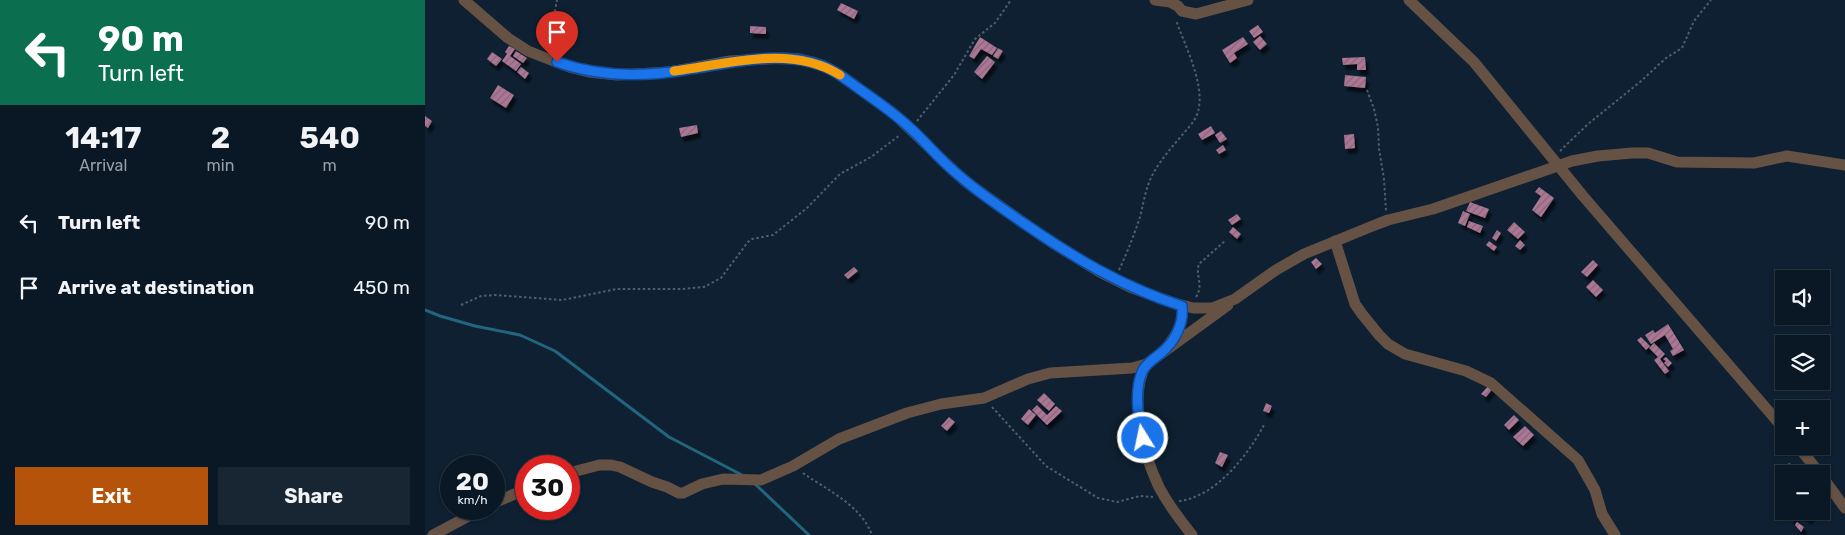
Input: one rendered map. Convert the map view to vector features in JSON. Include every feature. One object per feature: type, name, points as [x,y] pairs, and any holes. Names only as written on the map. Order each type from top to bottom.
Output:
[{"type":"street","points":[[464,0],[514,42],[528,51],[580,70],[617,75],[670,72],[730,62],[783,58],[822,65],[839,74],[894,114],[910,127],[943,162],[981,194],[1051,242],[1114,279],[1130,287],[1182,306],[1201,309],[1212,308],[1235,299]]},
{"type":"street","points":[[1155,0],[1170,2],[1183,11],[1196,14],[1248,0]]},
{"type":"street","points":[[1409,0],[1474,62],[1589,204],[1775,419]]},
{"type":"street","points":[[580,470],[599,465],[620,466],[651,482],[683,493],[702,484],[723,479],[761,480],[793,466],[839,440],[899,415],[941,404],[984,398],[1028,379],[1050,373],[1114,370],[1147,364],[1235,299],[1304,254],[1388,220],[1433,208],[1555,161],[1648,153],[1677,162],[1754,163],[1787,156],[1845,165]]},
{"type":"street","points":[[1335,241],[1355,304],[1379,335],[1397,350],[1471,372],[1491,383],[1578,460],[1595,490],[1602,514],[1615,535]]},
{"type":"street","points":[[1163,352],[1180,327],[1182,306]]},
{"type":"street","points":[[1147,364],[1140,379],[1138,399],[1139,416],[1150,466],[1167,502],[1192,535]]},
{"type":"street","points":[[1805,455],[1814,465]]},
{"type":"street","points":[[1830,487],[1845,508]]},
{"type":"street","points":[[433,535],[461,520]]},
{"type":"path","points":[[546,58],[557,0]]},
{"type":"path","points":[[461,305],[481,296],[495,295],[562,300],[617,289],[704,287],[721,278],[748,242],[752,239],[773,235],[807,208],[840,174],[871,157],[910,127],[925,112],[954,75],[975,39],[995,23],[1011,0]]},
{"type":"path","points":[[1555,161],[1588,124],[1640,82],[1665,58],[1682,48],[1694,21],[1711,0]]},
{"type":"path","points":[[1114,279],[1135,231],[1151,180],[1161,163],[1193,121],[1199,108],[1200,96],[1197,79],[1170,2]]},
{"type":"path","points":[[1367,90],[1377,118],[1388,220]]},
{"type":"path","points":[[1182,306],[1196,297],[1201,289],[1199,264],[1225,240]]},
{"type":"path","points":[[984,398],[1046,466],[1098,498],[1117,502],[1144,495],[1167,502],[1200,495],[1235,468],[1251,448],[1265,423]]},
{"type":"path","points":[[793,466],[858,513],[868,524],[872,535]]},
{"type":"building","points":[[841,3],[858,11],[854,19],[837,10]]},
{"type":"building","points":[[1258,25],[1263,32],[1254,38],[1249,31]]},
{"type":"building","points":[[750,26],[766,27],[766,34],[750,33]]},
{"type":"building","points":[[1260,36],[1267,44],[1260,50],[1253,42]]},
{"type":"building","points":[[980,37],[997,48],[992,55],[981,49],[974,59],[969,56]]},
{"type":"building","points":[[1243,37],[1248,44],[1234,53],[1237,58],[1230,63],[1222,50]]},
{"type":"building","points":[[509,46],[515,49],[510,56],[521,64],[516,71],[502,61],[507,54],[505,52]]},
{"type":"building","points":[[998,48],[1003,51],[998,59],[993,56]]},
{"type":"building","points":[[516,51],[527,58],[523,63],[513,56]]},
{"type":"building","points":[[492,52],[502,59],[496,66],[487,59]]},
{"type":"building","points":[[987,56],[995,62],[982,79],[974,72]]},
{"type":"building","points":[[1365,57],[1366,70],[1357,70],[1357,64],[1343,65],[1342,58]]},
{"type":"building","points":[[521,67],[529,73],[525,79],[517,72]]},
{"type":"building","points":[[1345,75],[1366,77],[1365,88],[1344,86]]},
{"type":"building","points":[[498,85],[514,95],[506,108],[490,98]]},
{"type":"building","points":[[425,116],[432,121],[428,128],[425,126]]},
{"type":"building","points":[[697,125],[698,133],[681,137],[679,128]]},
{"type":"building","points":[[1211,126],[1215,133],[1202,140],[1198,134]]},
{"type":"building","points":[[1221,131],[1227,139],[1220,143],[1215,135]]},
{"type":"building","points":[[1354,134],[1355,148],[1345,149],[1344,135]]},
{"type":"building","points":[[1223,145],[1226,150],[1219,154],[1216,150]]},
{"type":"building","points":[[1539,187],[1554,198],[1541,217],[1532,210],[1541,196],[1535,192]]},
{"type":"building","points":[[1470,202],[1489,209],[1485,218],[1466,211]]},
{"type":"building","points":[[1463,211],[1470,214],[1465,226],[1458,223]]},
{"type":"building","points":[[1237,214],[1241,219],[1232,225],[1228,220]]},
{"type":"building","points":[[1469,221],[1483,226],[1480,233],[1467,227]]},
{"type":"building","points":[[1514,222],[1525,232],[1518,239],[1507,230]]},
{"type":"building","points":[[1233,227],[1241,234],[1237,239],[1229,232]]},
{"type":"building","points":[[1497,230],[1501,233],[1496,241],[1492,238]]},
{"type":"building","points":[[1520,240],[1525,245],[1520,250],[1515,246]]},
{"type":"building","points":[[1489,241],[1497,247],[1494,251],[1486,245]]},
{"type":"building","points":[[1316,258],[1322,264],[1316,269],[1311,262]]},
{"type":"building","points":[[1593,260],[1598,265],[1587,277],[1581,272]]},
{"type":"building","points":[[854,267],[858,271],[848,279],[844,275]]},
{"type":"building","points":[[1593,280],[1603,290],[1596,297],[1586,287]]},
{"type":"building","points":[[1668,324],[1684,350],[1673,356],[1670,351],[1673,349],[1665,335],[1651,344],[1645,335],[1653,330],[1655,333]]},
{"type":"building","points":[[1641,337],[1650,346],[1646,350],[1637,340]]},
{"type":"building","points":[[1654,343],[1665,354],[1660,359],[1669,371],[1665,374],[1654,360],[1658,357],[1649,348]]},
{"type":"building","points":[[1666,357],[1672,363],[1668,367],[1663,359]]},
{"type":"building","points":[[1490,384],[1494,387],[1486,397],[1481,394]]},
{"type":"building","points":[[1044,393],[1055,404],[1049,411],[1037,400]]},
{"type":"building","points":[[1266,403],[1272,406],[1269,413],[1263,411]]},
{"type":"building","points":[[1037,405],[1047,415],[1056,406],[1062,411],[1047,425],[1032,410]]},
{"type":"building","points":[[1029,409],[1036,415],[1028,425],[1021,419]]},
{"type":"building","points":[[1514,415],[1519,420],[1509,430],[1504,425]]},
{"type":"building","points":[[949,417],[955,422],[947,431],[941,426]]},
{"type":"building","points":[[1525,426],[1534,435],[1523,446],[1513,437]]},
{"type":"building","points":[[1220,452],[1228,455],[1222,467],[1215,463]]},
{"type":"building","points":[[1797,522],[1804,527],[1801,532],[1795,525]]},
{"type":"waterway","points":[[425,310],[475,326],[520,335],[555,351],[669,437],[742,475]]},
{"type":"waterway","points":[[755,484],[809,535]]},
{"type":"slow traffic","points":[[674,71],[730,62],[783,58],[813,62],[840,75]]},
{"type":"route","points":[[557,62],[589,72],[617,75],[670,72],[730,62],[783,58],[813,62],[839,74],[902,120],[943,162],[981,194],[1051,242],[1100,272],[1130,287],[1182,306],[1182,318],[1177,332],[1163,352],[1147,364],[1142,372],[1138,399],[1143,438]]}]
